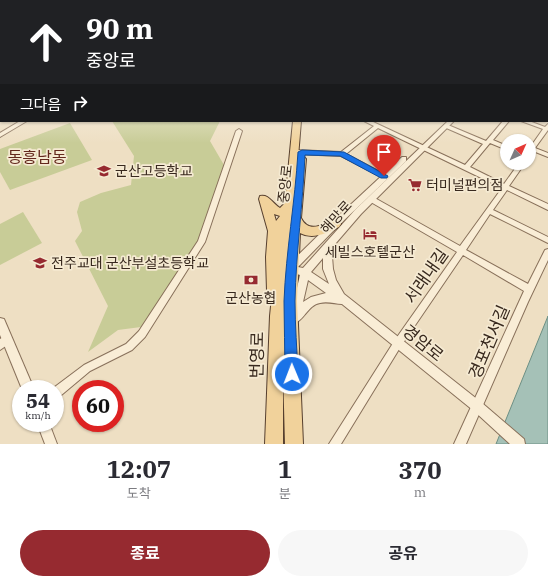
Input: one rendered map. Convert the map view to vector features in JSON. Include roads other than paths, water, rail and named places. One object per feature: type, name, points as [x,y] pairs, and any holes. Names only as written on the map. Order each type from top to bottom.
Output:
[{"type":"main road","name":"중앙로","points":[[291,211],[300,190],[297,122]]},
{"type":"main road","name":"중앙로","points":[[293,269],[291,211],[303,122]]},
{"type":"main road","points":[[277,316],[272,267],[274,231],[264,199],[270,207],[279,212],[285,210],[291,211]]},
{"type":"main road","points":[[291,211],[297,224],[305,230],[320,231],[335,224]]},
{"type":"main road","points":[[274,237],[277,230],[291,211]]},
{"type":"main road","points":[[293,269],[290,301],[292,325],[294,444]]},
{"type":"main road","name":"번영로","points":[[274,444],[277,316],[293,269]]},
{"type":"street","points":[[0,135],[22,122]]},
{"type":"street","points":[[369,122],[548,207]]},
{"type":"street","name":"해망로","points":[[293,269],[333,240],[371,199],[450,122]]},
{"type":"street","points":[[466,168],[489,143],[505,122]]},
{"type":"street","points":[[528,122],[547,127],[536,144]]},
{"type":"street","points":[[378,126],[342,154],[384,176]]},
{"type":"street","points":[[446,126],[500,146]]},
{"type":"street","points":[[64,386],[87,368],[129,347],[142,334],[201,242],[239,131]]},
{"type":"street","name":"해망로","points":[[293,269],[335,224],[384,176],[416,149],[423,147]]},
{"type":"street","name":"중앙로","points":[[298,152],[342,154]]},
{"type":"street","points":[[536,152],[548,155]]},
{"type":"street","name":"서래내길","points":[[335,444],[398,343],[517,170]]},
{"type":"street","points":[[371,199],[528,289]]},
{"type":"street","points":[[490,211],[548,240]]},
{"type":"street","points":[[333,240],[327,254],[329,275],[341,296],[349,303]]},
{"type":"street","name":"경포천서길","points":[[460,444],[478,407],[528,289],[548,252]]},
{"type":"street","points":[[293,269],[349,303]]},
{"type":"street","points":[[292,325],[304,306],[320,298],[335,298],[349,303]]},
{"type":"street","name":"경암로","points":[[349,303],[478,407],[520,444]]},
{"type":"street","points":[[0,323],[4,342],[23,380]]},
{"type":"street","points":[[46,432],[52,444]]},
{"type":"water","points":[[548,316],[548,444],[496,444]]},
{"type":"place","name":"군산고등학교","points":[[104,171]]},
{"type":"place","name":"터미널편의점","points":[[415,185]]},
{"type":"place","name":"세빌스호텔군산","points":[[370,234]]},
{"type":"place","name":"전주교대 군산부설초등학교","points":[[40,263]]},
{"type":"place","name":"군산농협","points":[[251,280]]},
{"type":"district","name":"동흥남동","points":[[37,157]]}]
